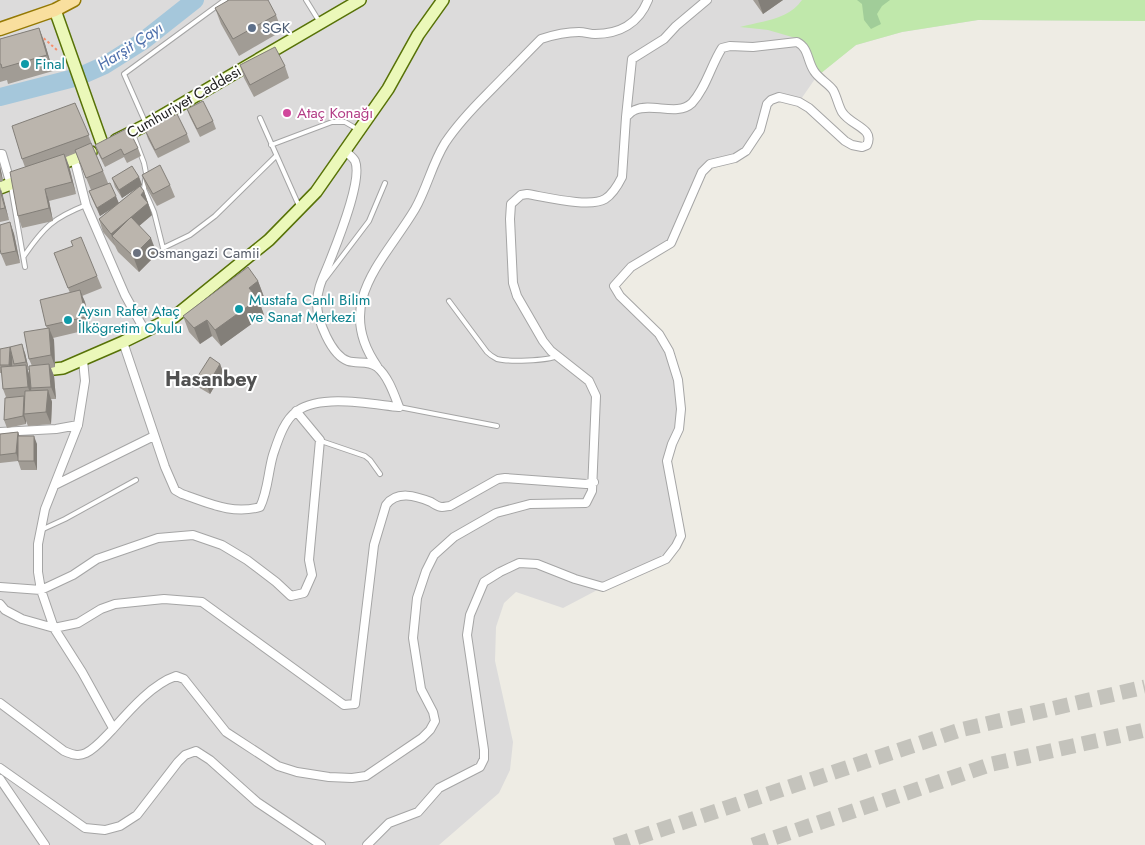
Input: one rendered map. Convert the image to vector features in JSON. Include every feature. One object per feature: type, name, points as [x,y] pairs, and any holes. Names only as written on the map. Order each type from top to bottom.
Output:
[{"type":"main road","points":[[0,29],[55,10],[74,0]]},
{"type":"main road","name":"Cumhuriyet Caddesi","points":[[5,186],[103,146],[146,125],[360,0]]},
{"type":"main road","points":[[27,373],[63,368],[124,342],[174,317],[269,240],[316,192],[388,89],[418,35],[443,0]]},
{"type":"main road","points":[[55,10],[103,146]]},
{"type":"street","points":[[124,342],[164,467],[175,490],[233,511],[260,506],[265,496],[269,470],[276,446],[287,422],[296,411],[314,403],[332,402],[399,407],[384,375],[368,354],[360,331],[364,288],[414,210],[444,144],[457,126],[540,39],[556,34],[579,32],[596,34],[626,27],[635,22],[648,0]]},
{"type":"street","points":[[0,703],[64,751],[74,755],[84,754],[155,687],[166,679],[176,676],[184,679],[226,732],[278,766],[297,772],[329,777],[352,778],[366,776],[422,738],[435,721],[433,712],[421,689],[413,638],[417,598],[426,571],[434,555],[454,537],[496,513],[530,504],[586,503],[594,482],[596,396],[590,381],[557,356],[543,341],[517,296],[514,288],[510,219],[511,204],[522,195],[527,194],[590,203],[606,199],[622,177],[632,59],[664,38],[707,0]]},
{"type":"street","points":[[367,845],[390,823],[418,812],[439,788],[480,767],[484,759],[467,635],[470,615],[484,582],[519,562],[537,564],[575,579],[603,586],[666,559],[681,536],[667,461],[679,429],[681,408],[678,380],[669,352],[659,334],[620,296],[614,286],[631,267],[671,243],[702,172],[710,164],[735,158],[746,151],[760,130],[764,112],[771,100],[779,97],[799,102],[852,145],[862,147],[867,145],[870,140],[865,130],[848,120],[837,103],[834,92],[817,76],[810,64],[805,48],[797,42],[722,48],[698,95],[690,104],[682,108],[641,108],[634,110],[626,117]]},
{"type":"street","points":[[344,150],[355,160],[358,173],[352,198],[330,262],[319,287],[317,304],[322,325],[332,347],[346,360],[369,362],[377,366]]},
{"type":"street","points":[[0,154],[2,154],[5,186]]},
{"type":"street","points":[[74,158],[86,205],[125,295],[145,331]]},
{"type":"street","points":[[83,360],[86,381],[78,426],[44,509],[38,544],[38,572],[40,590],[54,628],[82,672],[113,728]]},
{"type":"street","points":[[0,587],[40,590],[73,575],[98,559],[158,538],[193,536],[222,544],[247,560],[291,596],[304,593],[312,575],[309,560],[320,440],[296,411]]},
{"type":"street","points":[[0,432],[78,426]]},
{"type":"street","points":[[55,485],[154,436]]},
{"type":"street","points":[[0,604],[5,610],[22,620],[54,628],[78,622],[101,609],[115,604],[164,599],[202,602],[344,706],[355,704],[374,544],[389,500],[397,495],[406,495],[441,507],[450,506],[498,479],[505,478],[586,484],[594,482]]},
{"type":"street","points":[[0,768],[85,828],[105,830],[120,826],[137,815],[178,762],[185,755],[196,751],[210,760],[257,802],[321,845]]},
{"type":"street","points":[[0,778],[45,845]]},
{"type":"lane","points":[[146,125],[124,74],[225,0]]},
{"type":"lane","points":[[306,0],[320,23]]},
{"type":"lane","points":[[260,118],[299,208]]},
{"type":"lane","points":[[272,145],[332,122],[345,122],[358,130]]},
{"type":"lane","points":[[132,132],[144,163],[146,173],[144,189],[154,212],[163,248],[190,235],[215,216],[276,156]]},
{"type":"lane","points":[[319,287],[366,226],[385,183]]},
{"type":"lane","points":[[5,186],[26,267]]},
{"type":"lane","points":[[24,257],[37,237],[54,220],[86,205]]},
{"type":"lane","points":[[449,301],[486,352],[494,358],[502,360],[545,360],[557,356]]},
{"type":"lane","points":[[399,407],[497,426]]},
{"type":"lane","points":[[320,440],[365,456],[380,474]]},
{"type":"lane","points":[[40,530],[65,519],[136,480]]},
{"type":"path","points":[[39,34],[60,52],[70,51]]},
{"type":"shaded area","points":[[0,0],[1145,0],[1145,21],[978,20],[902,32],[856,45],[817,76],[799,102],[771,100],[760,130],[746,151],[710,164],[671,243],[631,267],[614,286],[669,351],[681,409],[667,461],[681,536],[666,559],[603,587],[563,608],[516,592],[504,603],[496,627],[495,661],[513,742],[510,770],[499,793],[439,845],[0,845]]},
{"type":"green space","points":[[802,0],[1145,0],[1145,21],[978,20],[902,32],[856,45],[820,74],[813,63],[807,46],[799,39],[768,30],[740,27],[782,16],[790,12]]},
{"type":"green space","points":[[857,0],[890,0],[882,6],[877,14],[881,24],[871,29],[864,20],[862,4]]},
{"type":"building","points":[[229,0],[268,0],[276,15],[233,39],[215,8]]},
{"type":"building","points":[[39,28],[47,55],[2,68],[0,64],[0,39]]},
{"type":"building","points":[[275,47],[285,66],[250,85],[240,65]]},
{"type":"building","points":[[203,101],[213,121],[197,129],[187,109]]},
{"type":"building","points":[[75,103],[89,135],[22,159],[12,126]]},
{"type":"building","points":[[177,114],[187,134],[155,150],[145,130]]},
{"type":"building","points":[[128,128],[138,148],[124,155],[121,149],[102,159],[95,145]]},
{"type":"building","points":[[91,143],[103,171],[86,178],[75,150]]},
{"type":"building","points":[[64,154],[72,182],[45,189],[49,208],[18,216],[10,172]]},
{"type":"building","points":[[160,165],[170,185],[153,194],[142,175]]},
{"type":"building","points":[[132,166],[139,177],[119,190],[112,178]]},
{"type":"building","points":[[110,183],[116,196],[97,208],[89,191]]},
{"type":"building","points":[[140,186],[144,191],[141,195],[148,203],[111,234],[99,219]]},
{"type":"building","points":[[0,190],[5,208],[0,209]]},
{"type":"building","points":[[131,217],[151,238],[133,256],[112,236]]},
{"type":"building","points":[[10,222],[16,251],[1,254],[0,225]]},
{"type":"building","points":[[81,237],[97,276],[68,288],[54,253],[73,246],[71,241]]},
{"type":"building","points":[[248,267],[258,281],[249,288],[258,299],[215,330],[207,320],[194,328],[183,316]]},
{"type":"building","points":[[80,290],[86,317],[46,326],[40,300]]},
{"type":"building","points":[[49,328],[51,355],[29,359],[24,332]]},
{"type":"building","points":[[22,344],[26,362],[14,364],[10,347]]},
{"type":"building","points":[[10,347],[9,365],[0,365],[0,349]]},
{"type":"building","points":[[210,357],[220,364],[207,386],[196,379]]},
{"type":"building","points":[[49,364],[51,387],[31,388],[29,366]]},
{"type":"building","points":[[26,365],[28,387],[3,389],[1,367]]},
{"type":"building","points":[[48,390],[46,412],[24,414],[25,391]]},
{"type":"building","points":[[24,396],[23,416],[4,420],[5,398]]},
{"type":"building","points":[[18,432],[16,453],[0,455],[0,434]]},
{"type":"building","points":[[18,436],[34,436],[34,461],[18,461]]},
{"type":"waterway","name":"Harşit Çayı","points":[[0,97],[78,77],[105,65],[143,41],[195,0]]},
{"type":"tunnel","points":[[615,845],[960,730],[1145,687]]},
{"type":"tunnel","points":[[753,845],[992,764],[1145,730]]},
{"type":"place","name":"SGK","points":[[252,28]]},
{"type":"place","name":"Final","points":[[25,64]]},
{"type":"place","name":"Ataç Konağı","points":[[287,113]]},
{"type":"place","name":"Osmangazi Camii","points":[[137,253]]},
{"type":"place","name":"Mustafa Canlı Bilim ve Sanat Merkezi","points":[[239,309]]},
{"type":"place","name":"Aysın Rafet Ataç İlkögretim Okulu","points":[[68,320]]},
{"type":"district","name":"Hasanbey","points":[[211,379]]}]
